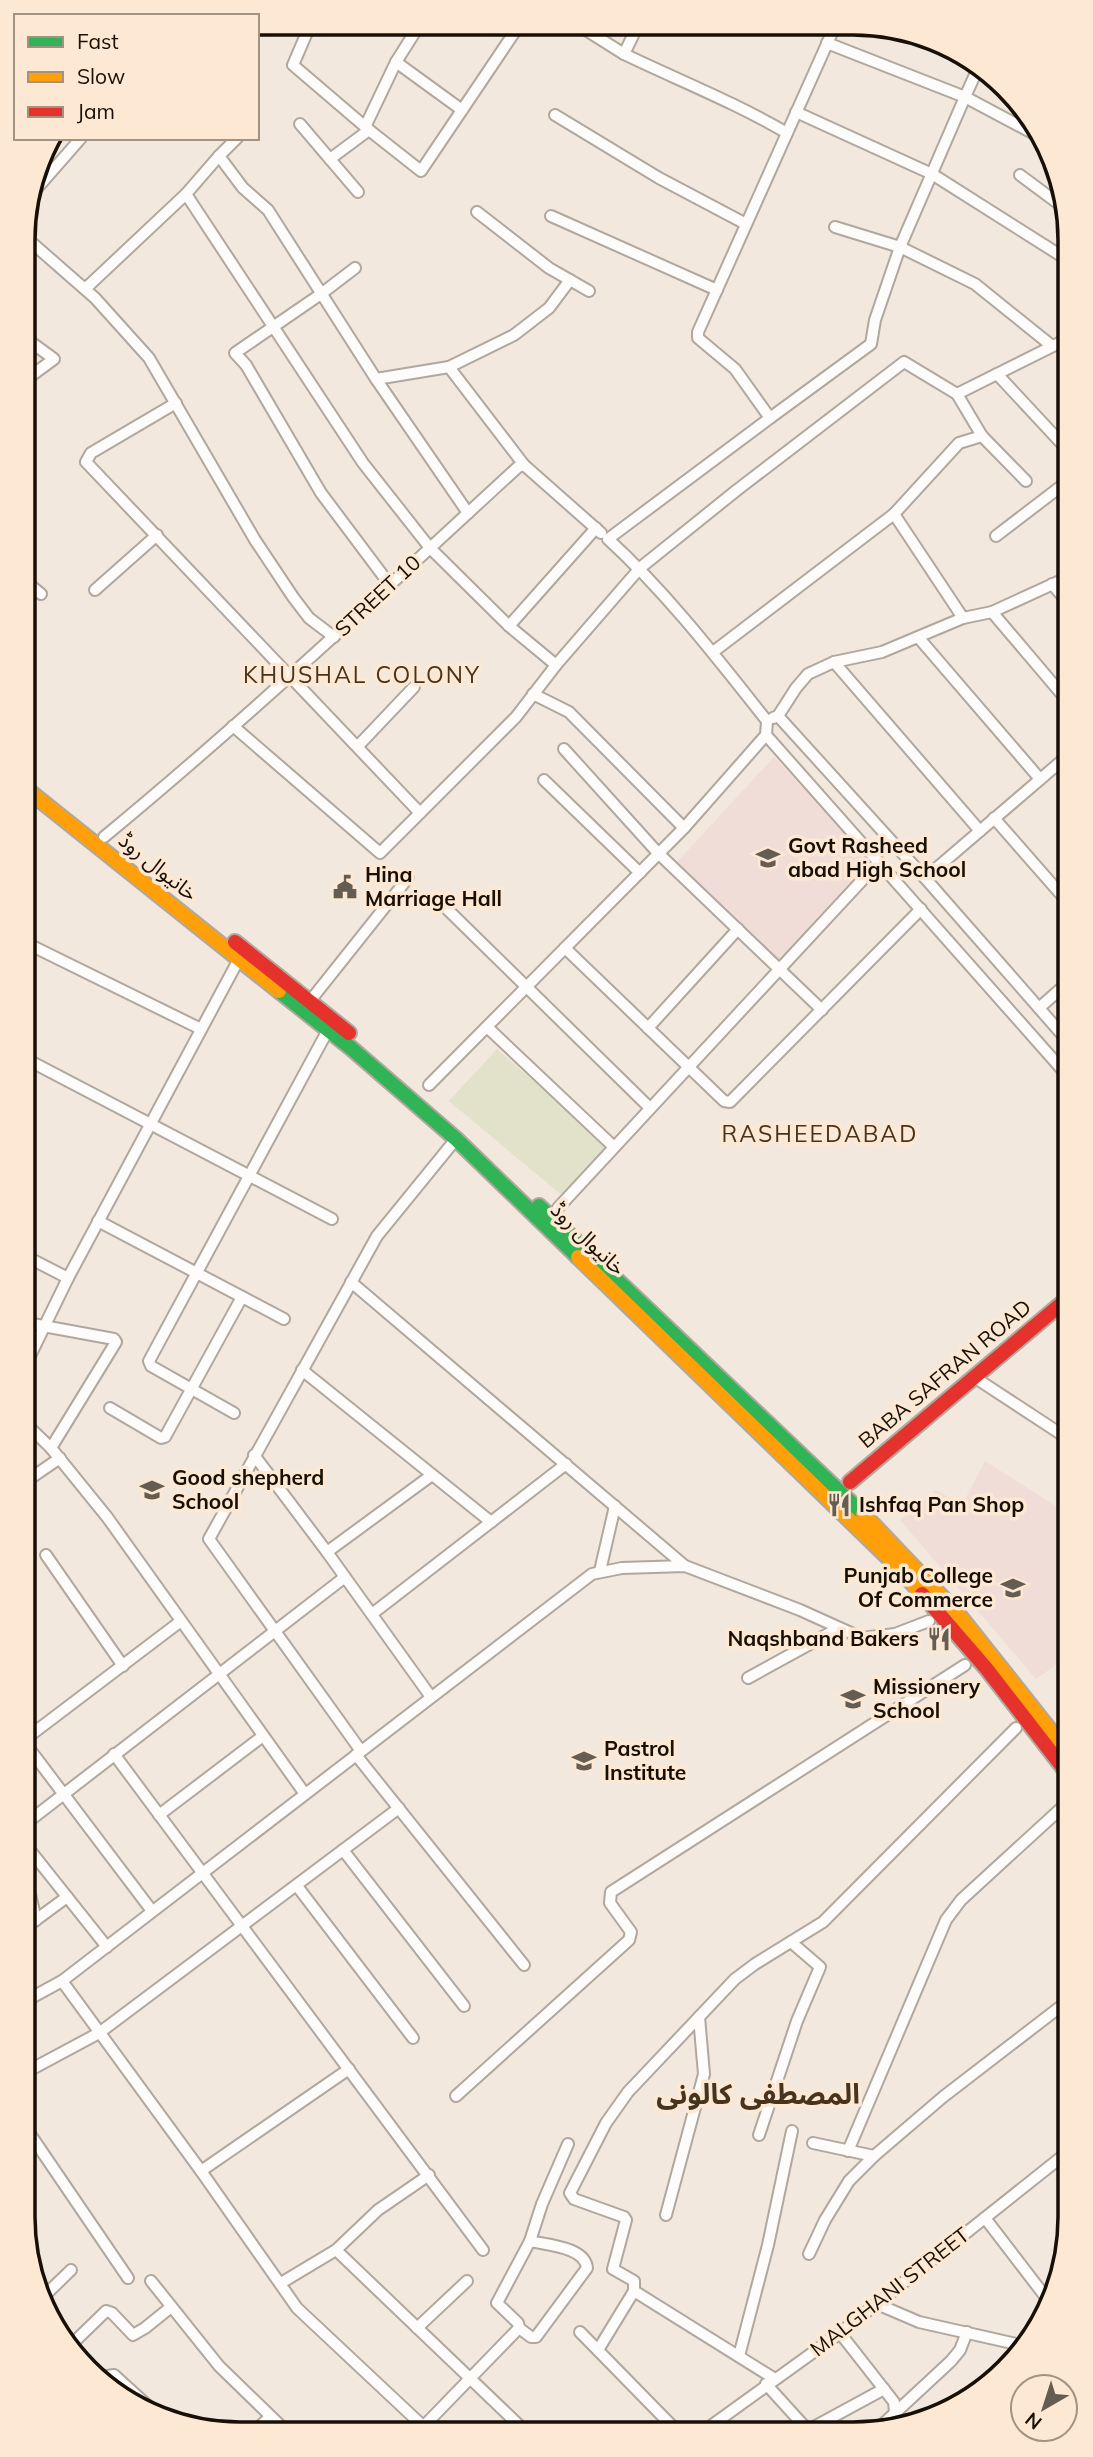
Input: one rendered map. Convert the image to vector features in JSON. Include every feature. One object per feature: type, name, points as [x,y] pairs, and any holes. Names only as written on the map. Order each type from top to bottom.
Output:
[{"type":"main road","name":"خانیوال روڈ","points":[[35,783],[310,1001],[444,1115],[850,1500],[958,1614],[1058,1740]]},
{"type":"main road","name":"خانیوال روڈ","points":[[35,796],[328,1030],[456,1139],[897,1566],[943,1615],[1058,1761]]},
{"type":"main road","name":"BABA SAFRAN ROAD","points":[[850,1482],[1058,1309]]},
{"type":"street","points":[[307,35],[293,65],[421,171],[513,35]]},
{"type":"street","points":[[330,159],[367,129],[396,62],[414,35]]},
{"type":"street","points":[[594,35],[624,54],[683,83],[746,109],[787,133]]},
{"type":"street","points":[[624,54],[633,35]]},
{"type":"street","points":[[769,418],[735,369],[698,338],[698,332],[831,35]]},
{"type":"street","points":[[827,43],[965,97],[1026,129]]},
{"type":"street","points":[[396,62],[462,110]]},
{"type":"street","points":[[608,539],[871,344],[874,320],[901,247],[975,75]]},
{"type":"street","points":[[796,112],[932,174],[1058,254]]},
{"type":"street","points":[[555,115],[659,178],[746,224]]},
{"type":"street","points":[[300,124],[358,192]]},
{"type":"street","points":[[44,180],[79,140]]},
{"type":"street","points":[[85,289],[186,194],[235,140]]},
{"type":"street","points":[[219,156],[243,188],[268,210],[376,379],[468,513]]},
{"type":"street","points":[[1020,175],[1053,200]]},
{"type":"street","points":[[186,194],[363,463],[430,548],[509,626],[556,665]]},
{"type":"street","points":[[477,212],[549,268],[589,290]]},
{"type":"street","points":[[551,216],[717,290]]},
{"type":"street","points":[[835,227],[901,247],[975,284],[1052,346]]},
{"type":"street","points":[[35,245],[85,289],[125,329],[149,358],[255,540],[309,618],[334,637]]},
{"type":"street","points":[[355,268],[321,295],[235,353],[246,365],[321,493],[390,585]]},
{"type":"street","points":[[376,379],[449,367],[514,335],[549,308],[570,280]]},
{"type":"street","points":[[957,394],[1058,343]]},
{"type":"street","points":[[35,345],[54,359],[35,373]]},
{"type":"street","points":[[233,726],[380,853],[516,717],[556,665],[640,569],[737,490],[904,362],[957,394],[982,436],[1026,481]]},
{"type":"street","points":[[449,367],[524,466],[640,569],[772,718],[925,878],[1058,1030]]},
{"type":"street","points":[[997,374],[1058,440]]},
{"type":"street","points":[[176,403],[91,453],[86,462],[420,813]]},
{"type":"street","points":[[713,652],[894,514],[959,443],[982,436]]},
{"type":"street","name":"STREET 10","points":[[104,837],[177,777],[518,467],[524,466]]},
{"type":"street","points":[[996,536],[1058,489]]},
{"type":"street","points":[[894,514],[963,618]]},
{"type":"street","points":[[509,626],[596,528]]},
{"type":"street","points":[[94,590],[157,535]]},
{"type":"street","points":[[429,1085],[684,828],[766,735],[772,718],[808,674],[834,662],[882,652],[963,618],[992,612],[1058,582]]},
{"type":"street","points":[[1052,584],[1058,591]]},
{"type":"street","points":[[35,589],[41,594]]},
{"type":"street","points":[[992,612],[1058,690]]},
{"type":"street","points":[[918,637],[1040,779]]},
{"type":"street","points":[[834,662],[980,831]]},
{"type":"street","points":[[358,747],[414,687]]},
{"type":"street","points":[[533,694],[569,712],[684,828]]},
{"type":"street","points":[[766,735],[1058,1065]]},
{"type":"street","points":[[564,749],[658,853],[822,1010]]},
{"type":"street","points":[[925,878],[1058,764]]},
{"type":"street","points":[[544,780],[640,873]]},
{"type":"street","points":[[994,818],[1058,891]]},
{"type":"street","points":[[558,1208],[879,862]]},
{"type":"street","points":[[310,1001],[408,878]]},
{"type":"street","points":[[565,948],[724,1101],[730,1102],[920,909]]},
{"type":"street","points":[[448,910],[650,1108]]},
{"type":"street","points":[[648,1028],[738,929]]},
{"type":"street","points":[[35,947],[201,1029]]},
{"type":"street","points":[[35,1346],[98,1221],[239,959]]},
{"type":"street","points":[[1039,1008],[1058,992]]},
{"type":"street","points":[[487,1027],[614,1147]]},
{"type":"street","points":[[234,1412],[149,1363],[328,1030]]},
{"type":"street","points":[[35,1064],[332,1219]]},
{"type":"street","points":[[456,1139],[377,1236],[209,1539],[399,1808],[524,1965]]},
{"type":"street","points":[[98,1221],[284,1319]]},
{"type":"street","points":[[35,1260],[68,1278]]},
{"type":"street","points":[[351,1282],[685,1566],[800,1609],[862,1638],[895,1634],[929,1621]]},
{"type":"street","points":[[110,1408],[163,1438],[242,1297]]},
{"type":"street","points":[[35,1324],[114,1339],[117,1342],[51,1448]]},
{"type":"street","points":[[302,1370],[491,1522]]},
{"type":"street","points":[[974,1377],[1058,1432]]},
{"type":"street","points":[[35,1433],[60,1458],[107,1517],[305,1794]]},
{"type":"street","points":[[254,1455],[431,1697]]},
{"type":"street","points":[[35,1475],[60,1458]]},
{"type":"street","points":[[372,1614],[566,1464]]},
{"type":"street","points":[[327,1552],[432,1475]]},
{"type":"street","points":[[600,1571],[615,1506]]},
{"type":"street","points":[[46,1555],[123,1667]]},
{"type":"street","points":[[35,1996],[62,1981],[107,1947],[592,1574],[622,1568],[685,1566]]},
{"type":"street","points":[[35,1816],[345,1577]]},
{"type":"street","points":[[35,1732],[181,1621]]},
{"type":"street","points":[[748,1678],[839,1628]]},
{"type":"street","points":[[456,2096],[629,1940],[631,1932],[610,1903],[611,1892],[965,1665]]},
{"type":"street","points":[[598,2350],[634,2291],[634,2281],[613,2269],[626,2218],[573,2199],[570,2193],[606,2123],[628,2092],[744,1971],[823,1923],[1016,1728]]},
{"type":"street","points":[[159,1815],[263,1736]]},
{"type":"street","points":[[114,1754],[483,2250]]},
{"type":"street","points":[[35,1755],[152,1911]]},
{"type":"street","points":[[35,2067],[99,2033],[399,1808]]},
{"type":"street","points":[[848,2151],[946,1920],[961,1900],[1058,1811]]},
{"type":"street","points":[[343,1850],[464,2006]]},
{"type":"street","points":[[35,1857],[107,1947]]},
{"type":"street","points":[[297,1885],[413,2038]]},
{"type":"street","points":[[35,1921],[67,1897]]},
{"type":"street","points":[[759,2135],[797,2021],[820,1966],[791,1942]]},
{"type":"street","points":[[62,1981],[297,2308],[418,2422]]},
{"type":"street","points":[[808,2254],[849,2181],[874,2156],[943,2097],[1058,2008]]},
{"type":"street","points":[[666,2215],[704,2074],[699,2017]]},
{"type":"street","points":[[201,2171],[349,2069]]},
{"type":"street","points":[[739,2356],[768,2245],[792,2131]]},
{"type":"street","points":[[35,2141],[128,2278]]},
{"type":"street","points":[[813,2143],[874,2156]]},
{"type":"street","points":[[530,2241],[579,2254],[587,2263],[587,2269],[537,2337],[531,2337],[519,2328],[518,2323],[497,2303],[530,2241],[542,2204],[568,2144]]},
{"type":"street","name":"MALGHANI STREET","points":[[716,2422],[840,2333],[1058,2160]]},
{"type":"street","points":[[281,2283],[336,2250],[378,2210],[429,2175]]},
{"type":"street","points":[[985,2218],[1043,2293]]},
{"type":"street","points":[[336,2250],[516,2422]]},
{"type":"street","points":[[49,2290],[71,2270]]},
{"type":"street","points":[[151,2281],[219,2366],[276,2422]]},
{"type":"street","points":[[417,2328],[467,2281]]},
{"type":"street","points":[[634,2291],[739,2356],[771,2382],[800,2422]]},
{"type":"street","points":[[877,2304],[919,2322],[1014,2343]]},
{"type":"street","points":[[76,2340],[106,2311],[112,2313],[132,2335],[172,2307]]},
{"type":"street","points":[[430,2422],[519,2328]]},
{"type":"street","points":[[580,2332],[668,2422]]},
{"type":"street","points":[[889,2418],[951,2361],[960,2350],[967,2332]]},
{"type":"street","points":[[840,2333],[894,2402],[895,2412]]},
{"type":"street","points":[[111,2376],[114,2375],[131,2391]]},
{"type":"street","points":[[823,2422],[884,2389]]},
{"type":"street","points":[[265,2422],[271,2417]]},
{"type":"shaded area","points":[[774,757],[880,869],[787,969],[675,864]]},
{"type":"shaded area","name":"Punjab College Of Commerce","points":[[985,1461],[1058,1507],[1058,1663],[1036,1679],[900,1520],[936,1490],[962,1505]]},
{"type":"green space","points":[[497,1049],[610,1148],[563,1196],[449,1101]]},
{"type":"traffic: fast","points":[[279,991],[351,1048],[456,1139],[578,1257]]},
{"type":"traffic: fast","points":[[539,1206],[863,1514]]},
{"type":"traffic: slow","points":[[35,796],[279,991]]},
{"type":"traffic: slow","points":[[578,1257],[897,1566],[922,1594]]},
{"type":"traffic: slow","points":[[863,1514],[958,1614],[1058,1740]]},
{"type":"traffic: jam","points":[[235,942],[349,1033]]},
{"type":"traffic: jam","points":[[850,1482],[1058,1307]]},
{"type":"traffic: jam","points":[[922,1594],[986,1668],[1058,1761]]},
{"type":"place","name":"Govt Rasheed abad High School","points":[[768,858]]},
{"type":"place","name":"Hina Marriage Hall","points":[[345,887]]},
{"type":"place","name":"Good shepherd School","points":[[152,1490]]},
{"type":"place","name":"Ishfaq Pan Shop","points":[[839,1505]]},
{"type":"place","name":"Punjab College Of Commerce","points":[[1013,1588]]},
{"type":"place","name":"Naqshband Bakers","points":[[939,1639]]},
{"type":"place","name":"Missionery School","points":[[853,1699]]},
{"type":"place","name":"Pastrol Institute","points":[[584,1761]]},
{"type":"district","name":"KHUSHAL COLONY","points":[[362,675]]},
{"type":"district","name":"RASHEEDABAD","points":[[820,1134]]},
{"type":"district","name":"المصطفی کالونی","points":[[758,2094]]}]
